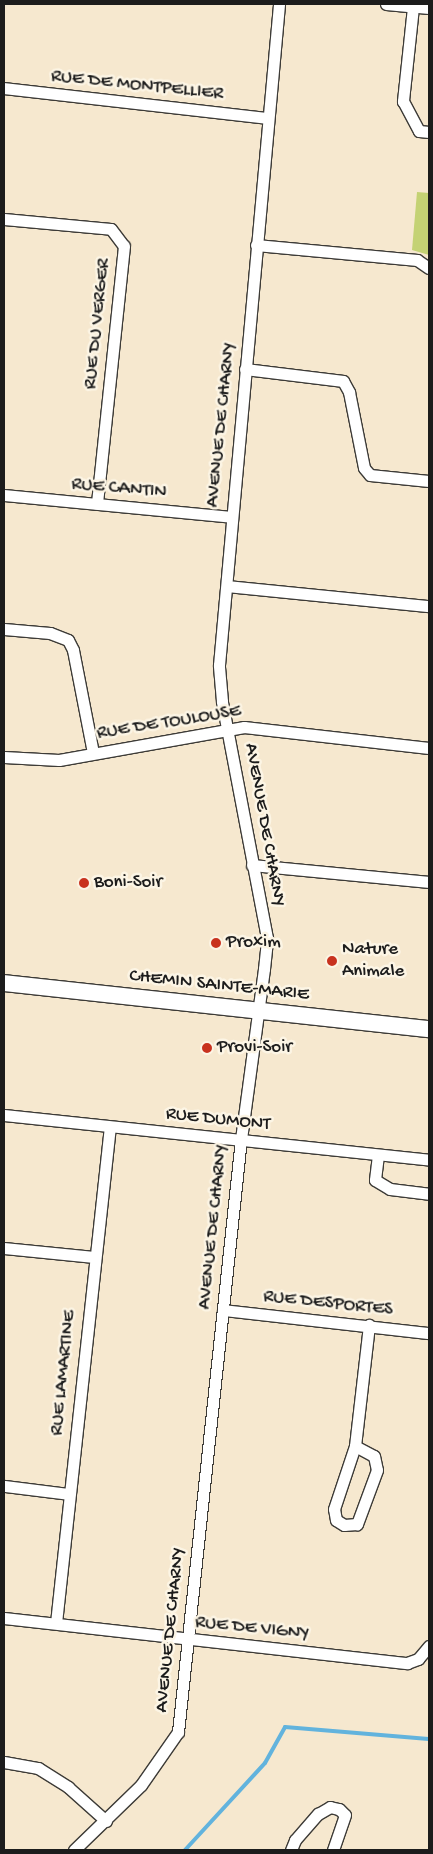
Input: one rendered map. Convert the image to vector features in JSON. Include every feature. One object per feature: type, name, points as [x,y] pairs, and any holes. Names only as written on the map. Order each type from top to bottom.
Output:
[{"type":"street","name":"AVENUE DE CHARNY","points":[[74,1850],[141,1785],[178,1732],[241,1139],[259,1012],[267,938],[228,729],[219,665],[222,609],[227,586],[231,517],[279,4]]},
{"type":"street","points":[[386,4],[429,8]]},
{"type":"street","points":[[413,7],[403,101],[419,131],[429,132]]},
{"type":"street","name":"RUE DE MONTPELLIER","points":[[4,88],[267,118]]},
{"type":"street","name":"RUE DU VERGER","points":[[4,219],[111,229],[124,246],[98,504]]},
{"type":"street","points":[[256,245],[418,260],[429,268]]},
{"type":"street","points":[[245,369],[343,381],[349,392],[364,468],[370,475],[429,481]]},
{"type":"street","name":"RUE CANTIN","points":[[4,495],[231,517]]},
{"type":"street","points":[[227,586],[429,606]]},
{"type":"street","points":[[4,629],[50,633],[68,640],[73,650],[93,753]]},
{"type":"street","name":"RUE DE TOULOUSE","points":[[4,758],[59,760],[244,727],[429,748]]},
{"type":"street","points":[[252,865],[429,882]]},
{"type":"street","name":"CHEMIN SAINTE-MARIE","points":[[4,983],[429,1029]]},
{"type":"street","name":"RUE DUMONT","points":[[4,1115],[429,1160]]},
{"type":"street","name":"RUE LAMARTINE","points":[[56,1623],[94,1257],[110,1127]]},
{"type":"street","points":[[378,1156],[375,1180],[390,1190],[429,1194]]},
{"type":"street","points":[[4,1248],[94,1257]]},
{"type":"street","name":"RUE DESPORTES","points":[[223,1310],[429,1333]]},
{"type":"street","points":[[355,1446],[374,1456],[377,1470],[357,1524],[344,1525],[336,1520],[334,1509],[355,1446],[369,1325]]},
{"type":"street","points":[[4,1486],[69,1494]]},
{"type":"street","name":"RUE DE VIGNY","points":[[4,1618],[407,1663],[418,1660],[429,1646]]},
{"type":"street","points":[[4,1762],[38,1768],[68,1787],[106,1821]]},
{"type":"street","points":[[291,1850],[295,1840],[318,1814],[330,1807],[339,1809],[345,1814],[333,1850]]},
{"type":"green space","points":[[417,192],[429,193],[429,255],[412,250]]},
{"type":"waterway","points":[[185,1850],[265,1763],[285,1727],[429,1739]]},
{"type":"place","name":"Boni-Soir","points":[[84,883]]},
{"type":"place","name":"Proxim","points":[[216,943]]},
{"type":"place","name":"Nature Animale","points":[[332,961]]},
{"type":"place","name":"Provi-Soir","points":[[207,1048]]}]
